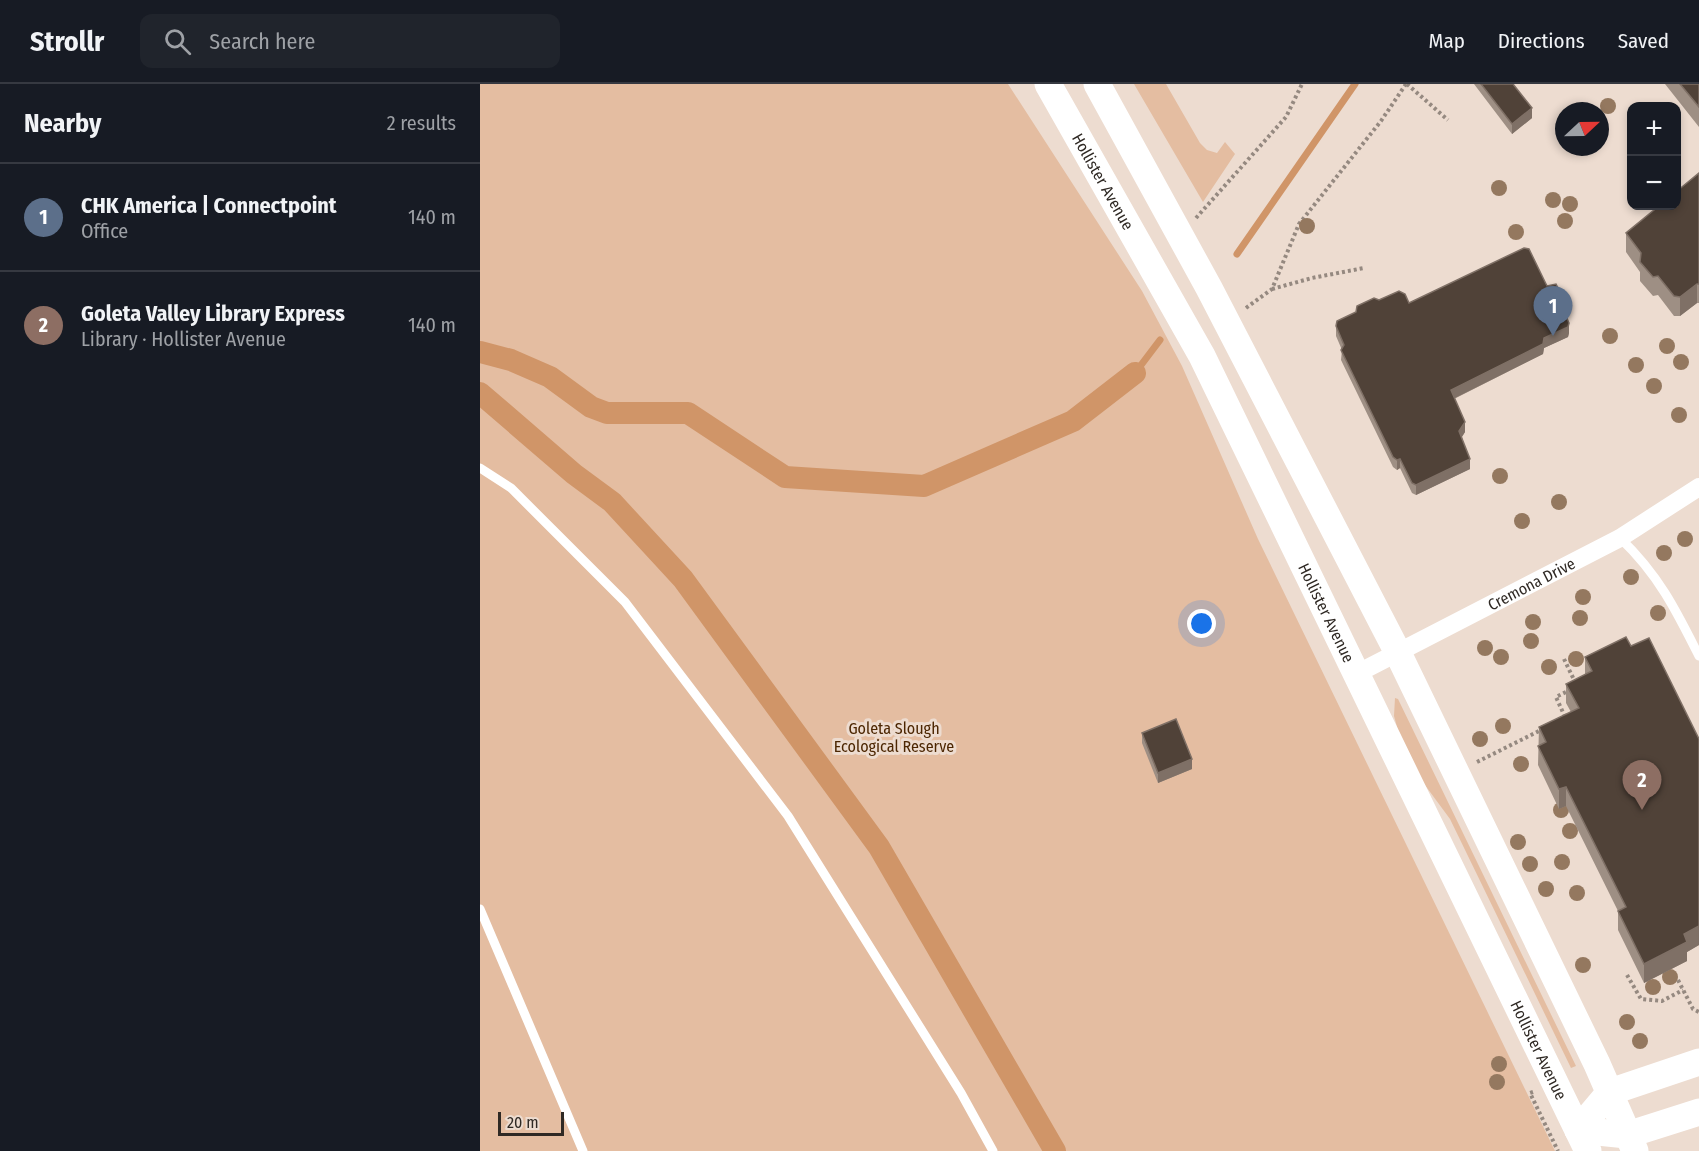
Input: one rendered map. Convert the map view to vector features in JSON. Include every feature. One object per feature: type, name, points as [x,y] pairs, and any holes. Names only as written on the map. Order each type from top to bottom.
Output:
[{"type":"main road","name":"Hollister Avenue","points":[[1048,84],[1202,356],[1284,530],[1358,673],[1583,1140]]},
{"type":"main road","points":[[1097,84],[1209,288],[1397,651],[1610,1092],[1631,1143]]},
{"type":"main road","points":[[1699,1062],[1610,1092],[1583,1140],[1631,1143],[1699,1112]]},
{"type":"street","name":"Cremona Drive","points":[[1358,673],[1620,538],[1699,487]]},
{"type":"lane","points":[[480,468],[511,488],[625,602],[788,816],[961,1093],[993,1151]]},
{"type":"lane","points":[[1620,538],[1641,558],[1669,595],[1699,656]]},
{"type":"lane","points":[[480,909],[583,1151]]},
{"type":"path","points":[[1195,218],[1286,117],[1302,84]]},
{"type":"path","points":[[1272,290],[1299,224],[1381,121],[1406,84],[1448,120]]},
{"type":"path","points":[[1245,308],[1272,290],[1312,278],[1364,268]]},
{"type":"path","points":[[1555,723],[1565,718],[1556,697],[1577,687],[1564,659]]},
{"type":"path","points":[[1471,765],[1544,729]]},
{"type":"path","points":[[1627,975],[1641,999],[1662,1001],[1683,990]]},
{"type":"path","points":[[1678,980],[1693,1009],[1699,1012]]},
{"type":"path","points":[[1534,1092],[1530,1094],[1558,1151]]},
{"type":"green space","name":"Goleta Slough Ecological Reserve","points":[[480,84],[1008,84],[1142,291],[1182,366],[1258,539],[1555,1151],[480,1151]]},
{"type":"green space","points":[[1134,84],[1166,84],[1200,143],[1207,150],[1217,153],[1225,142],[1235,154],[1203,202]]},
{"type":"green space","points":[[1395,698],[1398,699],[1576,1066],[1571,1068],[1450,819],[1419,777],[1399,734],[1394,716]]},
{"type":"building","points":[[1481,84],[1513,84],[1532,108],[1512,124]]},
{"type":"building","points":[[1680,84],[1699,84],[1699,107]]},
{"type":"building","points":[[1699,173],[1699,284],[1680,297],[1674,296],[1658,276],[1653,277],[1640,262],[1641,253],[1626,233],[1654,210],[1681,210],[1681,188]]},
{"type":"building","points":[[1524,248],[1529,249],[1547,286],[1556,284],[1565,302],[1562,307],[1569,323],[1568,327],[1544,338],[1543,344],[1451,390],[1465,422],[1459,431],[1470,459],[1416,485],[1412,483],[1400,459],[1393,457],[1341,350],[1344,345],[1336,326],[1337,321],[1356,312],[1357,306],[1374,298],[1379,300],[1399,291],[1405,294],[1409,303]]},
{"type":"building","points":[[1626,637],[1631,646],[1649,638],[1699,739],[1699,926],[1684,934],[1687,942],[1644,964],[1618,911],[1626,907],[1566,787],[1559,789],[1538,746],[1546,742],[1539,727],[1579,708],[1566,684],[1592,671],[1585,657]]},
{"type":"building","points":[[1176,719],[1192,759],[1158,773],[1142,733]]},
{"type":"waterway","points":[[1237,254],[1355,84]]},
{"type":"waterway","points":[[1135,373],[1160,340]]},
{"type":"waterway","points":[[480,352],[511,360],[550,377],[591,407],[607,413],[688,413],[785,477],[924,486],[1073,421],[1135,373]]},
{"type":"waterway","points":[[480,393],[574,474],[612,502],[683,579],[879,847],[1055,1151]]},
{"type":"place","name":"CHK America | Connectpoint","points":[[1553,336]]},
{"type":"place","name":"Goleta Valley Library Express","points":[[1642,810]]}]
